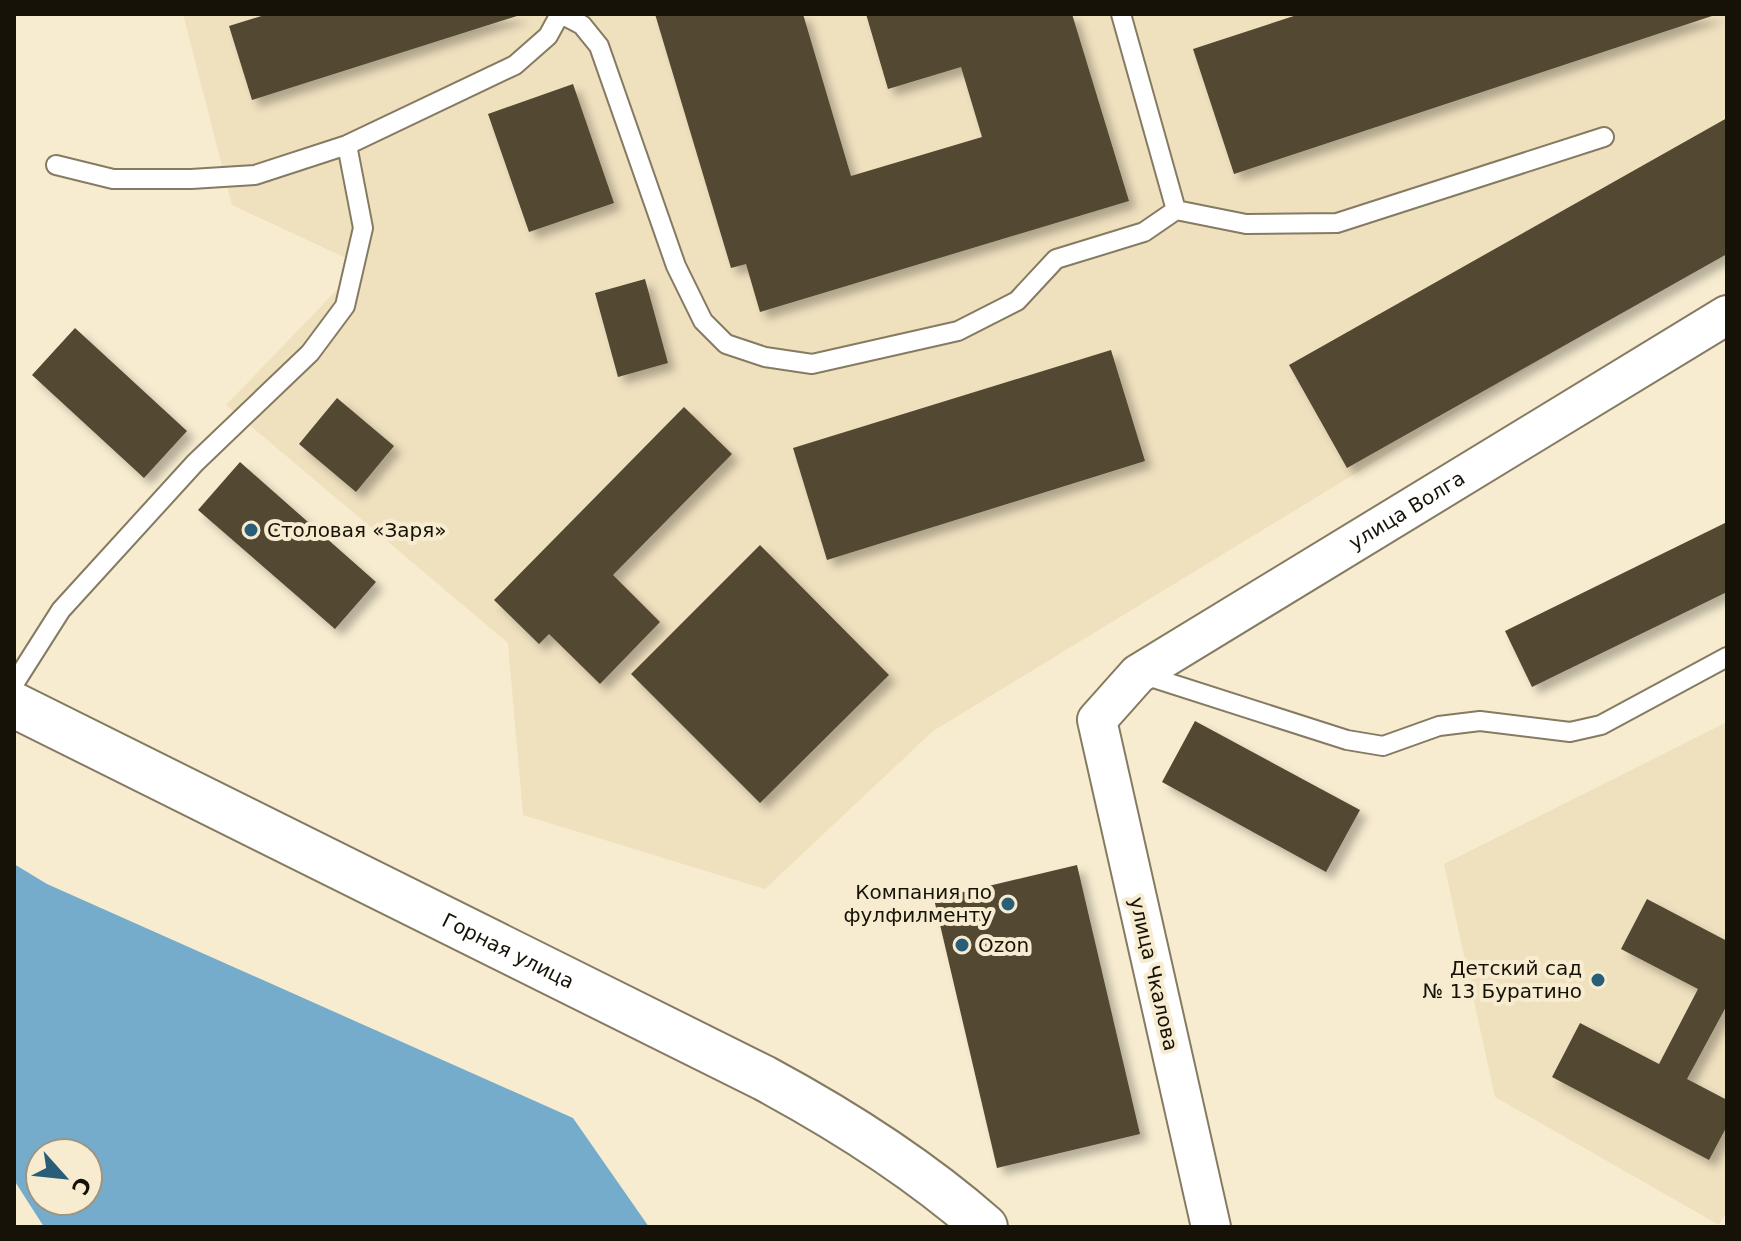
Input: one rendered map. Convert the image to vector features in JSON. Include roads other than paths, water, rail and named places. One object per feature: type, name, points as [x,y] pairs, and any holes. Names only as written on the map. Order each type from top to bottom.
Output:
[{"type":"main road","name":"Горная улица","points":[[14,705],[776,1084],[890,1154],[985,1227]]},
{"type":"street","name":"улица Волга","points":[[1097,720],[1138,674],[1727,315]]},
{"type":"street","name":"улица Чкалова","points":[[1097,720],[1211,1227]]},
{"type":"lane","points":[[56,165],[113,179],[255,175],[347,145],[515,65],[548,36],[561,14],[582,25],[599,46],[676,266],[703,321],[726,344],[765,357],[812,364],[958,331],[1017,301],[1056,259],[1144,232],[1176,210],[1246,224],[1337,223],[1604,137]]},
{"type":"lane","points":[[1121,14],[1176,210]]},
{"type":"lane","points":[[14,684],[61,610],[195,463],[310,353],[345,306],[363,228],[347,145]]},
{"type":"lane","points":[[1138,674],[1347,740],[1383,746],[1439,726],[1480,721],[1570,732],[1601,725],[1727,657]]},
{"type":"water","points":[[14,864],[47,884],[573,1118],[649,1227],[44,1227],[38,1217],[104,1217],[104,1137],[24,1137],[24,1196],[14,1180]]},
{"type":"place","name":"Столовая «Заря»","points":[[251,530]]},
{"type":"place","name":"Компания по фулфилменту","points":[[1008,904]]},
{"type":"place","name":"Ozon","points":[[962,945]]},
{"type":"place","name":"Детский сад № 13 Буратино","points":[[1598,980]]}]
